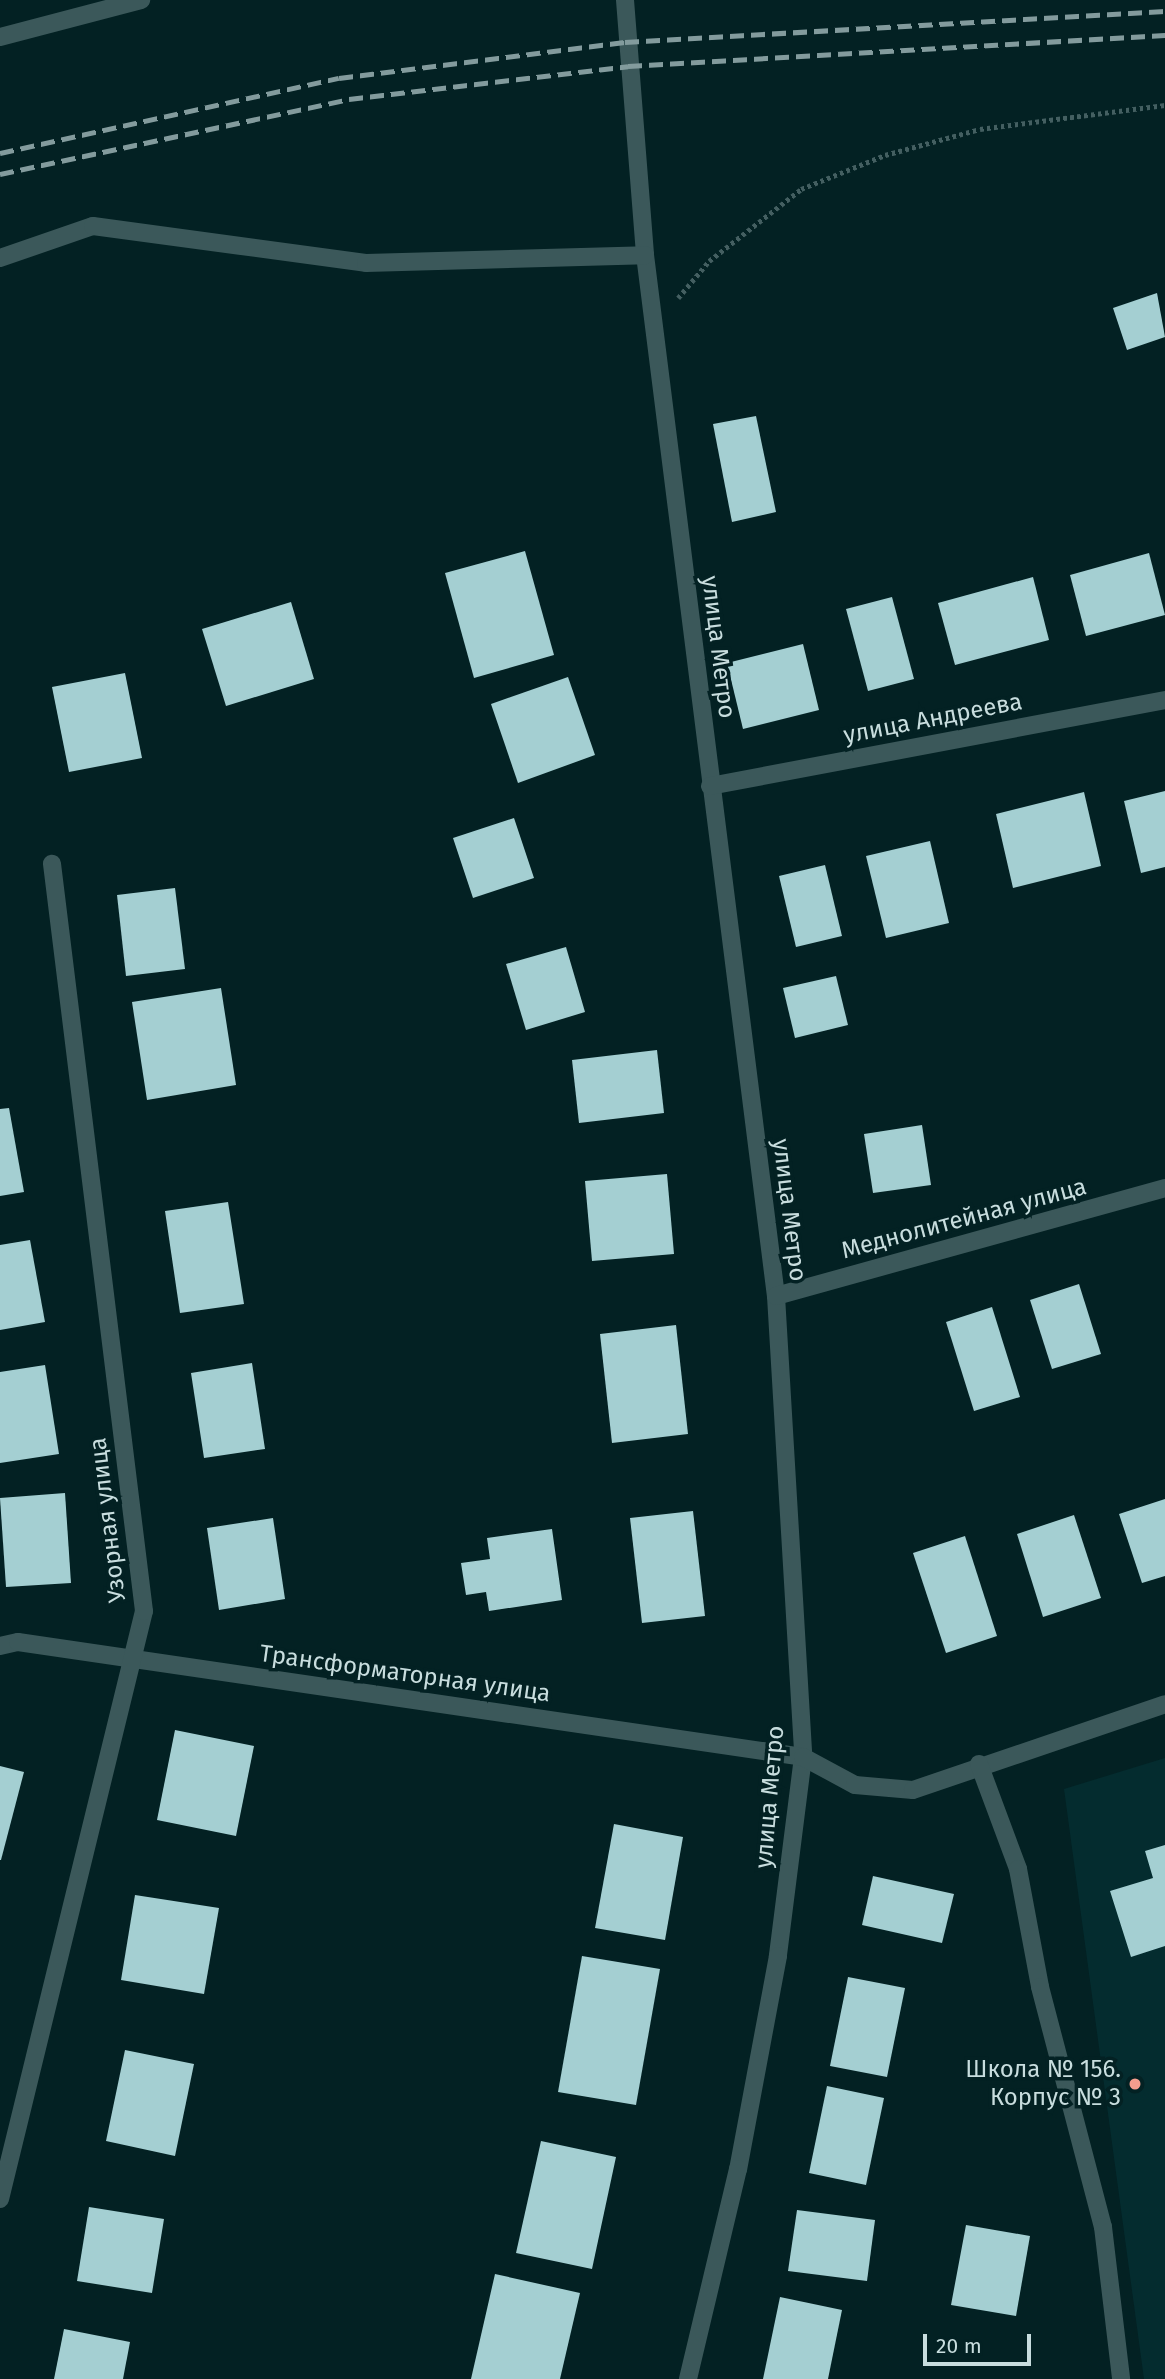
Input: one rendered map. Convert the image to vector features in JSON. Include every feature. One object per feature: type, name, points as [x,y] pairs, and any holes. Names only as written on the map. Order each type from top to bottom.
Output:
[{"type":"street","points":[[0,37],[141,0]]},
{"type":"street","name":"улица Метро","points":[[625,0],[625,42],[645,255],[776,1296],[803,1757],[775,1969],[738,2169],[688,2379]]},
{"type":"street","points":[[0,258],[93,226],[366,263],[645,255]]},
{"type":"street","name":"улица Андреева","points":[[710,786],[1165,700]]},
{"type":"street","name":"Узорная улица","points":[[0,2199],[127,1660],[144,1611],[52,864]]},
{"type":"street","name":"Меднолитейная улица","points":[[776,1296],[1165,1188]]},
{"type":"street","name":"Трансформаторная улица","points":[[0,1646],[18,1642],[803,1757]]},
{"type":"street","points":[[803,1757],[855,1785],[913,1790],[979,1764],[1165,1703]]},
{"type":"street","points":[[979,1764],[1018,1869],[1040,1987],[1103,2227],[1121,2379]]},
{"type":"path","points":[[655,337],[709,261],[801,189],[885,155],[980,129],[1165,105]]},
{"type":"shaded area","name":"Школа № 156. Корпус № 3","points":[[1165,1758],[1165,2379],[1144,2379],[1064,1789]]},
{"type":"building","points":[[1157,293],[1165,337],[1127,350],[1113,308]]},
{"type":"building","points":[[756,416],[776,512],[732,522],[713,424]]},
{"type":"building","points":[[525,551],[554,655],[474,678],[445,573]]},
{"type":"building","points":[[1149,553],[1165,615],[1086,636],[1070,575]]},
{"type":"building","points":[[1033,577],[1049,640],[955,665],[938,603]]},
{"type":"building","points":[[892,597],[914,679],[868,691],[846,609]]},
{"type":"building","points":[[291,602],[314,679],[226,706],[202,629]]},
{"type":"building","points":[[803,644],[819,710],[743,729],[727,663]]},
{"type":"building","points":[[125,673],[142,758],[69,772],[52,687]]},
{"type":"building","points":[[568,677],[595,755],[518,783],[491,704]]},
{"type":"building","points":[[1165,791],[1165,867],[1141,873],[1124,801]]},
{"type":"building","points":[[1084,792],[1101,866],[1013,888],[996,814]]},
{"type":"building","points":[[514,818],[534,878],[473,898],[453,838]]},
{"type":"building","points":[[930,841],[949,923],[886,938],[866,856]]},
{"type":"building","points":[[825,865],[842,936],[796,947],[779,876]]},
{"type":"building","points":[[175,888],[185,969],[126,976],[117,895]]},
{"type":"building","points":[[566,947],[585,1012],[526,1030],[506,964]]},
{"type":"building","points":[[836,976],[848,1025],[795,1038],[783,988]]},
{"type":"building","points":[[221,988],[236,1085],[147,1100],[132,1002]]},
{"type":"building","points":[[657,1050],[664,1113],[579,1123],[572,1060]]},
{"type":"building","points":[[9,1108],[24,1192],[0,1196],[0,1109]]},
{"type":"building","points":[[922,1125],[931,1185],[873,1193],[864,1134]]},
{"type":"building","points":[[667,1174],[674,1254],[592,1261],[585,1181]]},
{"type":"building","points":[[228,1202],[244,1304],[180,1313],[165,1211]]},
{"type":"building","points":[[30,1240],[45,1322],[0,1330],[0,1245]]},
{"type":"building","points":[[1079,1284],[1101,1354],[1052,1369],[1030,1300]]},
{"type":"building","points":[[992,1307],[1020,1397],[974,1411],[946,1322]]},
{"type":"building","points":[[676,1325],[688,1434],[612,1443],[600,1334]]},
{"type":"building","points":[[252,1363],[265,1449],[204,1458],[191,1373]]},
{"type":"building","points":[[45,1365],[59,1454],[0,1463],[0,1372]]},
{"type":"building","points":[[65,1493],[71,1583],[6,1587],[0,1498]]},
{"type":"building","points":[[1165,1499],[1165,1576],[1142,1583],[1119,1514]]},
{"type":"building","points":[[693,1511],[705,1616],[642,1623],[630,1518]]},
{"type":"building","points":[[1074,1515],[1101,1598],[1043,1617],[1017,1534]]},
{"type":"building","points":[[273,1518],[285,1599],[219,1610],[207,1528]]},
{"type":"building","points":[[552,1529],[562,1600],[489,1611],[486,1592],[466,1595],[461,1563],[490,1559],[487,1538]]},
{"type":"building","points":[[965,1536],[997,1636],[946,1653],[913,1553]]},
{"type":"building","points":[[175,1730],[254,1746],[236,1836],[157,1820]]},
{"type":"building","points":[[0,1766],[24,1772],[1,1860],[0,1860]]},
{"type":"building","points":[[614,1824],[683,1837],[665,1940],[595,1928]]},
{"type":"building","points":[[1165,1845],[1165,1946],[1131,1957],[1110,1891],[1153,1878],[1145,1851]]},
{"type":"building","points":[[873,1876],[954,1894],[942,1943],[862,1925]]},
{"type":"building","points":[[135,1895],[219,1908],[204,1994],[121,1980]]},
{"type":"building","points":[[582,1956],[660,1969],[636,2105],[558,2092]]},
{"type":"building","points":[[848,1977],[905,1988],[887,2077],[830,2066]]},
{"type":"building","points":[[125,2050],[194,2064],[175,2156],[106,2141]]},
{"type":"building","points":[[827,2086],[884,2098],[866,2185],[809,2173]]},
{"type":"building","points":[[541,2141],[616,2157],[592,2269],[516,2253]]},
{"type":"building","points":[[89,2207],[164,2219],[152,2293],[77,2281]]},
{"type":"building","points":[[797,2210],[875,2220],[867,2281],[788,2271]]},
{"type":"building","points":[[966,2225],[1030,2236],[1016,2316],[951,2305]]},
{"type":"building","points":[[495,2274],[580,2293],[560,2379],[471,2379]]},
{"type":"building","points":[[780,2297],[842,2310],[828,2379],[763,2379]]},
{"type":"building","points":[[64,2329],[130,2342],[123,2379],[54,2379]]},
{"type":"railway","points":[[0,153],[339,78],[625,42],[1165,11]]},
{"type":"railway","points":[[0,174],[349,99],[628,66],[1165,35]]},
{"type":"place","name":"Школа № 156. Корпус № 3","points":[[1135,2084]]}]
